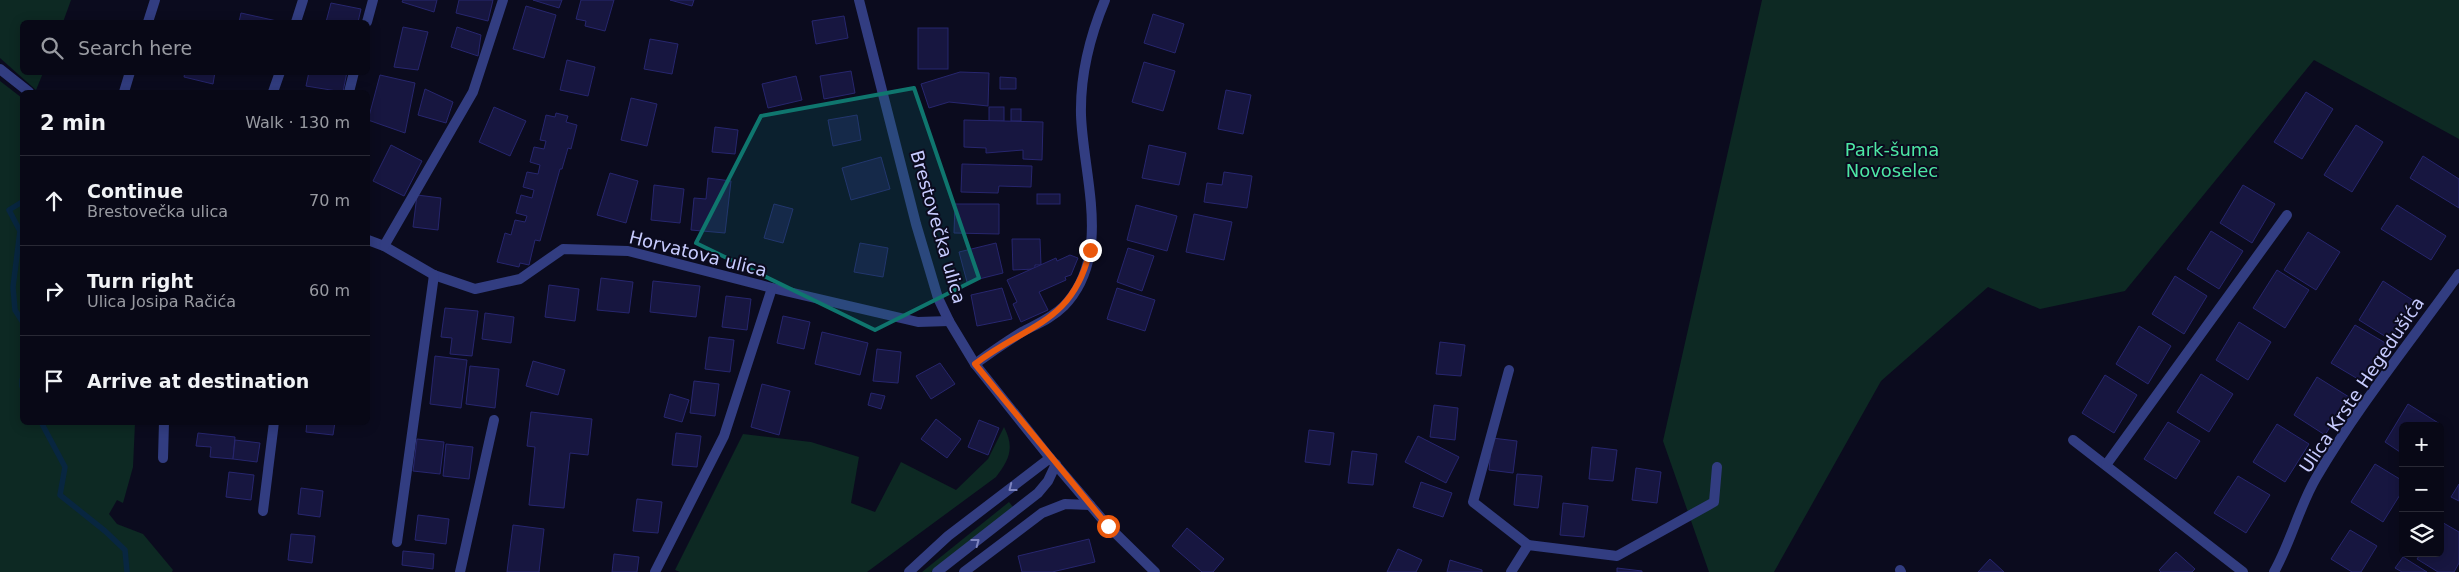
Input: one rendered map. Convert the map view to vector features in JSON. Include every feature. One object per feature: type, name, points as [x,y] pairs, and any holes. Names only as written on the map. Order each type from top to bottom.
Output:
[{"type":"street","points":[[149,20],[155,0]]},
{"type":"street","points":[[297,20],[303,0]]},
{"type":"street","points":[[368,20],[373,0]]},
{"type":"street","points":[[384,246],[473,92],[503,0]]},
{"type":"street","name":"Brestovečka ulica","points":[[859,0],[916,224],[938,298],[949,321],[975,364],[1053,461],[1090,505],[1155,572]]},
{"type":"street","points":[[975,364],[1015,337],[1052,316],[1072,296],[1081,280],[1090,250],[1092,218],[1082,122],[1082,87],[1085,66],[1105,0]]},
{"type":"street","points":[[0,69],[26,90]]},
{"type":"street","points":[[125,90],[129,75]]},
{"type":"street","points":[[274,90],[279,75]]},
{"type":"street","points":[[349,90],[353,75]]},
{"type":"street","points":[[2106,465],[2287,215]]},
{"type":"street","name":"Horvatova ulica","points":[[370,241],[384,246],[434,275],[475,289],[520,279],[563,250],[628,251],[772,288],[918,322],[949,321]]},
{"type":"street","name":"Ulica Krste Hegedušića","points":[[2274,572],[2287,549],[2315,480],[2343,436],[2459,274]]},
{"type":"street","points":[[397,542],[434,275]]},
{"type":"street","points":[[655,572],[724,436],[772,288]]},
{"type":"street","points":[[1509,370],[1473,502],[1528,545],[1617,556],[1714,502],[1717,466]]},
{"type":"street","points":[[460,572],[494,420]]},
{"type":"street","points":[[162,458],[164,425]]},
{"type":"street","points":[[264,511],[274,425]]},
{"type":"street","points":[[2074,440],[2243,572]]},
{"type":"street","points":[[909,572],[948,536],[1053,461]]},
{"type":"street","points":[[937,572],[1038,493],[1048,480],[1053,461]]},
{"type":"street","points":[[964,572],[1042,512],[1065,504],[1090,505]]},
{"type":"street","points":[[1511,572],[1528,545]]},
{"type":"highlighted area","points":[[914,88],[979,278],[875,330],[696,243],[761,116]]},
{"type":"green space","points":[[0,0],[71,0],[64,20],[20,20],[20,75],[42,75],[36,90],[0,58]]},
{"type":"green space","name":"Park-šuma Novoselec","points":[[1762,0],[2459,0],[2459,139],[2314,60],[2125,291],[2040,309],[1988,287],[1881,381],[1774,572],[1709,572],[1663,441]]},
{"type":"green space","points":[[0,81],[20,96],[20,425],[135,425],[133,467],[123,503],[117,500],[109,514],[117,524],[143,534],[173,570],[172,572],[0,572]]},
{"type":"green space","points":[[1004,427],[1010,448],[1007,459],[996,477],[867,572],[680,572],[675,570],[743,434],[811,442],[859,457],[851,503],[875,512],[901,462],[956,490],[988,459]]},
{"type":"green space","points":[[1009,502],[1013,507],[931,572],[922,572]]},
{"type":"building","points":[[403,0],[437,0],[434,12],[402,2]]},
{"type":"building","points":[[459,0],[493,0],[488,21],[456,13]]},
{"type":"building","points":[[533,0],[562,0],[559,8]]},
{"type":"building","points":[[581,0],[614,0],[605,31],[585,26],[586,21],[576,19]]},
{"type":"building","points":[[670,0],[694,0],[692,6]]},
{"type":"building","points":[[331,3],[361,9],[358,20],[327,20]]},
{"type":"building","points":[[526,6],[556,15],[544,58],[513,49]]},
{"type":"building","points":[[241,13],[272,20],[239,20]]},
{"type":"building","points":[[1153,14],[1184,24],[1175,53],[1144,43]]},
{"type":"building","points":[[844,16],[848,38],[816,44],[812,21]]},
{"type":"building","points":[[403,27],[428,32],[418,70],[394,67]]},
{"type":"building","points":[[457,27],[481,35],[478,56],[451,47]]},
{"type":"building","points":[[918,28],[948,28],[948,69],[918,69]]},
{"type":"building","points":[[650,39],[678,44],[672,74],[644,69]]},
{"type":"building","points":[[567,60],[595,67],[588,96],[560,90]]},
{"type":"building","points":[[1144,62],[1175,71],[1163,111],[1132,102]]},
{"type":"building","points":[[851,71],[855,93],[824,99],[820,76]]},
{"type":"building","points":[[960,72],[989,73],[988,106],[949,102],[929,108],[921,84]]},
{"type":"building","points":[[184,75],[214,75],[213,84],[184,77]]},
{"type":"building","points":[[308,75],[346,75],[343,90],[306,86]]},
{"type":"building","points":[[380,75],[415,83],[405,133],[370,121],[370,112]]},
{"type":"building","points":[[796,76],[802,100],[768,108],[762,84]]},
{"type":"building","points":[[1000,77],[1016,78],[1016,89],[1000,89]]},
{"type":"building","points":[[425,89],[453,102],[446,123],[418,115]]},
{"type":"building","points":[[1226,90],[1251,95],[1243,134],[1218,129]]},
{"type":"building","points":[[2306,92],[2333,109],[2302,159],[2274,142]]},
{"type":"building","points":[[631,98],[657,104],[647,146],[621,140]]},
{"type":"building","points":[[494,107],[526,121],[510,156],[479,142]]},
{"type":"building","points":[[989,107],[1004,107],[1004,121],[989,121]]},
{"type":"building","points":[[1011,109],[1021,109],[1021,121],[1011,121]]},
{"type":"building","points":[[556,113],[568,116],[566,122],[577,125],[571,149],[568,148],[562,169],[560,169],[540,241],[535,240],[529,265],[520,263],[519,267],[497,262],[505,233],[511,235],[515,220],[525,222],[527,216],[516,213],[521,195],[532,198],[534,190],[523,187],[527,172],[538,174],[540,165],[530,162],[534,147],[544,149],[546,141],[540,140],[546,115],[555,117]]},
{"type":"building","points":[[857,115],[861,140],[833,146],[828,120]]},
{"type":"building","points":[[964,120],[1043,122],[1042,160],[1023,159],[1023,150],[986,153],[986,148],[964,147]]},
{"type":"building","points":[[2356,125],[2383,142],[2352,192],[2324,175]]},
{"type":"building","points":[[715,127],[738,130],[735,154],[712,152]]},
{"type":"building","points":[[391,145],[422,161],[404,196],[373,181]]},
{"type":"building","points":[[1149,145],[1186,153],[1179,185],[1142,178]]},
{"type":"building","points":[[2423,156],[2459,179],[2459,208],[2410,178]]},
{"type":"building","points":[[881,157],[890,189],[851,200],[842,168]]},
{"type":"building","points":[[962,164],[1032,166],[1031,187],[999,186],[998,193],[961,192]]},
{"type":"building","points":[[1224,172],[1252,176],[1247,208],[1204,202],[1207,183],[1222,185]]},
{"type":"building","points":[[610,173],[638,181],[626,223],[597,215]]},
{"type":"building","points":[[708,178],[731,181],[725,233],[691,230],[694,198],[706,199]]},
{"type":"building","points":[[654,185],[684,189],[680,223],[651,220]]},
{"type":"building","points":[[2243,185],[2275,204],[2252,243],[2220,223]]},
{"type":"building","points":[[1037,194],[1060,194],[1060,204],[1037,204]]},
{"type":"building","points":[[417,195],[441,198],[438,230],[413,227]]},
{"type":"building","points":[[774,204],[793,209],[783,243],[764,238]]},
{"type":"building","points":[[955,204],[999,204],[999,234],[954,233]]},
{"type":"building","points":[[1136,205],[1177,216],[1167,251],[1127,240]]},
{"type":"building","points":[[2397,205],[2446,236],[2431,260],[2381,229]]},
{"type":"building","points":[[1194,214],[1232,222],[1224,260],[1186,252]]},
{"type":"building","points":[[2211,231],[2243,251],[2219,289],[2187,269]]},
{"type":"building","points":[[2308,232],[2340,252],[2316,290],[2284,270]]},
{"type":"building","points":[[1012,239],[1040,239],[1041,265],[1035,265],[1035,269],[1013,270]]},
{"type":"building","points":[[860,243],[888,248],[883,277],[854,272]]},
{"type":"building","points":[[996,243],[1003,273],[967,282],[959,252]]},
{"type":"building","points":[[1128,248],[1154,256],[1142,291],[1117,282]]},
{"type":"building","points":[[1070,255],[1078,258],[1071,275],[1065,277],[1066,280],[1039,292],[1048,310],[1021,322],[1013,304],[1017,302],[1007,280],[1056,258],[1057,261]]},
{"type":"building","points":[[2277,270],[2309,290],[2285,328],[2253,308]]},
{"type":"building","points":[[2175,276],[2207,296],[2184,334],[2152,314]]},
{"type":"building","points":[[601,278],[633,282],[629,313],[597,310]]},
{"type":"building","points":[[653,281],[700,286],[696,317],[650,312]]},
{"type":"building","points":[[2383,281],[2414,301],[2391,340],[2359,320]]},
{"type":"building","points":[[549,285],[579,289],[575,321],[545,317]]},
{"type":"building","points":[[1002,288],[1012,319],[977,326],[971,295]]},
{"type":"building","points":[[1117,288],[1155,300],[1145,331],[1107,319]]},
{"type":"building","points":[[726,296],[751,299],[747,330],[722,327]]},
{"type":"building","points":[[445,308],[478,311],[472,356],[450,354],[452,338],[441,337]]},
{"type":"building","points":[[485,313],[514,317],[511,343],[482,339]]},
{"type":"building","points":[[783,316],[810,322],[804,349],[777,343]]},
{"type":"building","points":[[2239,322],[2271,342],[2248,380],[2216,360]]},
{"type":"building","points":[[2355,325],[2387,344],[2363,382],[2331,363]]},
{"type":"building","points":[[2139,326],[2171,346],[2148,384],[2116,364]]},
{"type":"building","points":[[822,332],[868,343],[860,375],[815,364]]},
{"type":"building","points":[[709,337],[734,340],[730,372],[705,369]]},
{"type":"building","points":[[1440,342],[1465,345],[1461,376],[1436,374]]},
{"type":"building","points":[[877,349],[901,352],[898,383],[873,381]]},
{"type":"building","points":[[435,356],[467,360],[461,408],[430,404]]},
{"type":"building","points":[[533,361],[565,370],[558,395],[526,386]]},
{"type":"building","points":[[940,363],[955,384],[931,399],[916,376]]},
{"type":"building","points":[[470,366],[499,369],[495,408],[466,404]]},
{"type":"building","points":[[2201,374],[2233,394],[2209,432],[2177,412]]},
{"type":"building","points":[[2105,375],[2137,395],[2114,433],[2082,413]]},
{"type":"building","points":[[2317,377],[2349,397],[2325,435],[2294,415]]},
{"type":"building","points":[[694,381],[719,384],[715,416],[690,413]]},
{"type":"building","points":[[762,384],[790,391],[779,435],[751,427]]},
{"type":"building","points":[[871,393],[885,396],[881,409],[868,405]]},
{"type":"building","points":[[670,394],[689,400],[682,422],[664,417]]},
{"type":"building","points":[[2408,404],[2437,422],[2399,422],[2399,451],[2385,442]]},
{"type":"building","points":[[1434,405],[1458,408],[1455,440],[1430,437]]},
{"type":"building","points":[[531,412],[592,419],[588,455],[570,453],[564,508],[529,505],[535,447],[527,446]]},
{"type":"building","points":[[936,419],[961,439],[947,458],[921,439]]},
{"type":"building","points":[[979,420],[999,428],[988,455],[968,447]]},
{"type":"building","points":[[2168,422],[2200,441],[2176,479],[2144,459]]},
{"type":"building","points":[[2277,424],[2309,444],[2285,482],[2253,462]]},
{"type":"building","points":[[307,425],[335,425],[333,435],[306,432]]},
{"type":"building","points":[[1309,430],[1334,433],[1330,465],[1305,462]]},
{"type":"building","points":[[198,433],[235,437],[233,459],[210,457],[211,447],[196,446]]},
{"type":"building","points":[[676,433],[701,436],[697,467],[672,465]]},
{"type":"building","points":[[1418,436],[1459,457],[1446,483],[1405,462]]},
{"type":"building","points":[[1492,438],[1517,441],[1513,473],[1489,470]]},
{"type":"building","points":[[417,439],[444,442],[440,474],[413,471]]},
{"type":"building","points":[[235,440],[260,443],[257,462],[233,459]]},
{"type":"building","points":[[446,444],[473,447],[469,479],[443,476]]},
{"type":"building","points":[[1592,447],[1617,450],[1613,481],[1589,479]]},
{"type":"building","points":[[1352,451],[1377,454],[1373,485],[1348,483]]},
{"type":"building","points":[[2375,464],[2399,479],[2399,496],[2383,522],[2351,502]]},
{"type":"building","points":[[1636,468],[1661,472],[1657,503],[1632,500]]},
{"type":"building","points":[[229,472],[254,475],[251,500],[226,497]]},
{"type":"building","points":[[1517,474],[1542,476],[1538,508],[1514,505]]},
{"type":"building","points":[[2238,476],[2270,495],[2246,533],[2214,513]]},
{"type":"building","points":[[1421,482],[1452,493],[1443,517],[1413,507]]},
{"type":"building","points":[[2459,484],[2459,501],[2451,497]]},
{"type":"building","points":[[301,488],[323,491],[320,517],[298,514]]},
{"type":"building","points":[[637,499],[662,502],[658,533],[633,531]]},
{"type":"building","points":[[1563,503],[1588,506],[1584,537],[1560,535]]},
{"type":"building","points":[[418,515],[449,519],[446,544],[415,540]]},
{"type":"building","points":[[2444,523],[2459,532],[2459,563],[2454,572],[2438,572],[2417,559],[2418,557],[2444,557]]},
{"type":"building","points":[[513,525],[544,529],[539,572],[507,572]]},
{"type":"building","points":[[1187,528],[1224,559],[1213,572],[1202,572],[1172,546]]},
{"type":"building","points":[[2350,530],[2377,546],[2361,572],[2352,572],[2331,559]]},
{"type":"building","points":[[291,534],[315,536],[312,563],[288,560]]},
{"type":"building","points":[[1089,539],[1095,562],[1052,572],[1022,572],[1018,556]]},
{"type":"building","points":[[1398,549],[1422,560],[1416,572],[1387,572]]},
{"type":"building","points":[[403,551],[434,554],[433,569],[402,565]]},
{"type":"building","points":[[2176,552],[2195,569],[2192,572],[2161,572],[2159,570]]},
{"type":"building","points":[[614,554],[639,557],[637,572],[612,572]]},
{"type":"building","points":[[2403,557],[2427,572],[2402,572],[2395,568]]},
{"type":"building","points":[[1990,559],[2004,572],[1978,572]]},
{"type":"building","points":[[1450,560],[1482,570],[1482,572],[1447,572]]},
{"type":"building","points":[[1617,568],[1642,571],[1642,572],[1617,572]]},
{"type":"waterway","points":[[20,203],[9,210],[20,231]]},
{"type":"waterway","points":[[20,231],[13,287],[15,310],[20,318]]},
{"type":"waterway","points":[[43,425],[65,467],[60,495],[105,531],[125,550],[127,572]]},
{"type":"route","points":[[1090,250],[1081,280],[1064,306],[1052,316],[1023,332],[975,364],[1050,458],[1108,526]]}]
